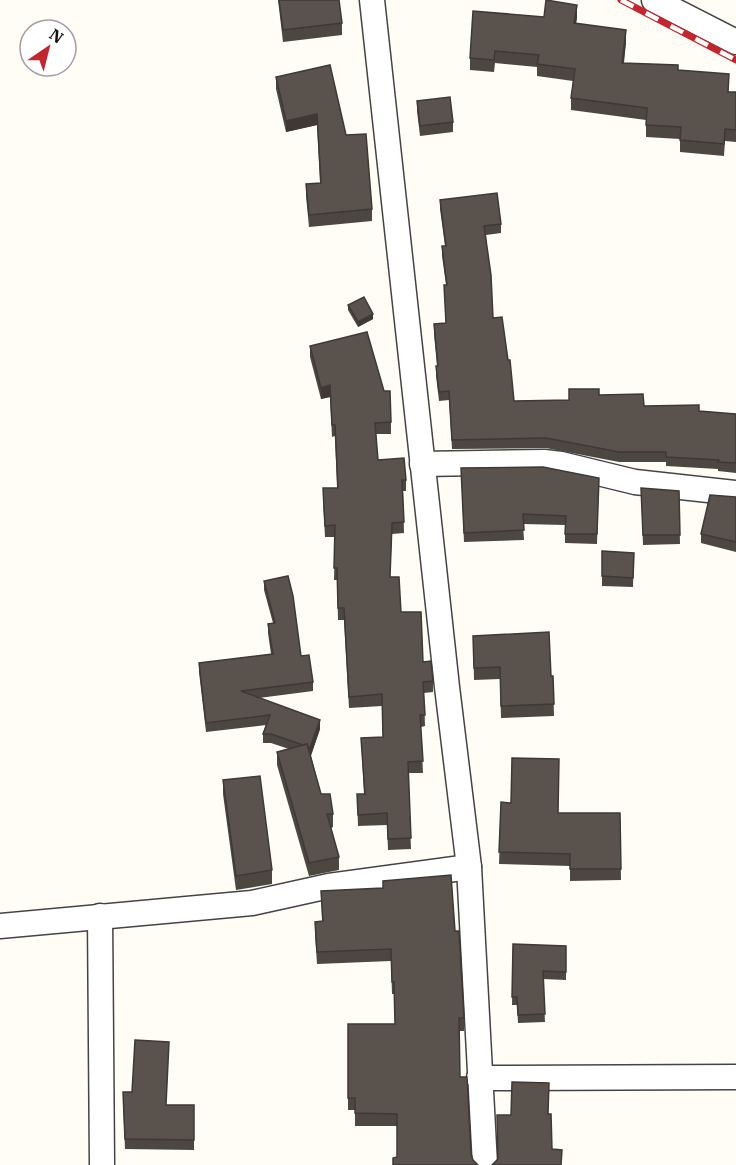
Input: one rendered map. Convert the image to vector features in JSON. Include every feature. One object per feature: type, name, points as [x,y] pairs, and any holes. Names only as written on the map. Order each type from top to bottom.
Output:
[{"type":"street","points":[[372,0],[422,464],[469,867],[485,1165]]},
{"type":"street","points":[[654,0],[736,42]]},
{"type":"street","points":[[422,464],[544,462],[635,482],[736,493]]},
{"type":"street","points":[[0,926],[252,903],[329,886],[469,867]]},
{"type":"street","points":[[100,916],[102,1165]]},
{"type":"street","points":[[479,1078],[736,1077]]},
{"type":"building","points":[[279,0],[339,0],[342,23],[283,30]]},
{"type":"building","points":[[546,0],[577,5],[574,23],[626,30],[622,63],[678,65],[678,70],[729,74],[728,92],[736,92],[736,130],[725,129],[724,144],[680,140],[681,127],[646,125],[647,108],[571,98],[575,69],[537,64],[539,55],[495,51],[494,60],[470,58],[473,11],[544,17]]},
{"type":"building","points":[[330,65],[346,135],[366,134],[372,209],[309,215],[306,184],[321,183],[317,114],[286,121],[276,77]]},
{"type":"building","points":[[450,97],[453,122],[420,126],[417,101]]},
{"type":"building","points":[[497,193],[501,224],[484,226],[491,275],[493,318],[502,317],[508,360],[510,360],[514,401],[569,400],[569,389],[599,389],[599,395],[643,394],[644,406],[699,405],[699,411],[736,414],[736,463],[666,457],[666,452],[619,452],[546,438],[452,440],[449,391],[439,392],[436,366],[438,366],[434,324],[446,323],[444,285],[447,285],[442,246],[446,246],[440,200]]},
{"type":"building","points":[[364,297],[373,314],[358,322],[348,305]]},
{"type":"building","points":[[367,332],[384,391],[390,391],[391,422],[375,423],[378,460],[404,458],[406,480],[402,480],[404,522],[392,523],[390,577],[399,577],[401,612],[421,612],[423,662],[431,661],[433,681],[423,682],[425,715],[420,715],[423,761],[408,762],[411,838],[388,839],[387,813],[358,815],[357,794],[365,794],[361,738],[383,737],[382,694],[349,697],[344,608],[338,608],[337,568],[334,568],[335,525],[325,526],[323,488],[338,488],[335,425],[332,425],[330,385],[321,388],[310,346]]},
{"type":"building","points":[[543,467],[599,478],[597,534],[565,534],[566,516],[523,514],[524,530],[464,533],[461,468]]},
{"type":"building","points":[[641,488],[679,491],[680,535],[643,535]]},
{"type":"building","points":[[710,495],[736,497],[736,542],[701,534]]},
{"type":"building","points":[[602,551],[634,553],[633,578],[602,576]]},
{"type":"building","points":[[288,576],[301,656],[309,655],[313,682],[241,691],[320,720],[310,748],[307,744],[303,745],[271,734],[263,734],[270,715],[206,723],[199,663],[273,654],[268,624],[275,623],[264,581]]},
{"type":"building","points":[[549,632],[554,704],[501,706],[500,667],[474,668],[473,636]]},
{"type":"building","points":[[307,744],[321,794],[330,794],[333,814],[327,814],[339,857],[309,863],[277,752]]},
{"type":"building","points":[[512,758],[559,759],[558,813],[620,813],[621,869],[570,869],[570,854],[499,852],[501,802],[511,803]]},
{"type":"building","points":[[260,776],[272,870],[236,876],[223,780]]},
{"type":"building","points":[[451,875],[455,931],[459,931],[464,1018],[459,1018],[460,1077],[467,1077],[471,1154],[478,1165],[393,1165],[393,1158],[397,1157],[397,1114],[355,1113],[355,1098],[348,1098],[348,1024],[395,1024],[391,949],[317,952],[315,922],[323,921],[321,891],[383,888],[383,881]]},
{"type":"building","points":[[513,944],[566,946],[566,972],[543,971],[545,1014],[518,1015],[517,997],[512,997]]},
{"type":"building","points":[[135,1040],[169,1042],[166,1105],[194,1105],[194,1140],[125,1139],[123,1092],[132,1092]]},
{"type":"building","points":[[512,1082],[549,1083],[548,1114],[551,1114],[552,1149],[562,1150],[561,1165],[492,1165],[498,1159],[497,1115],[511,1115]]},
{"type":"railway","points":[[621,0],[736,60]]}]
